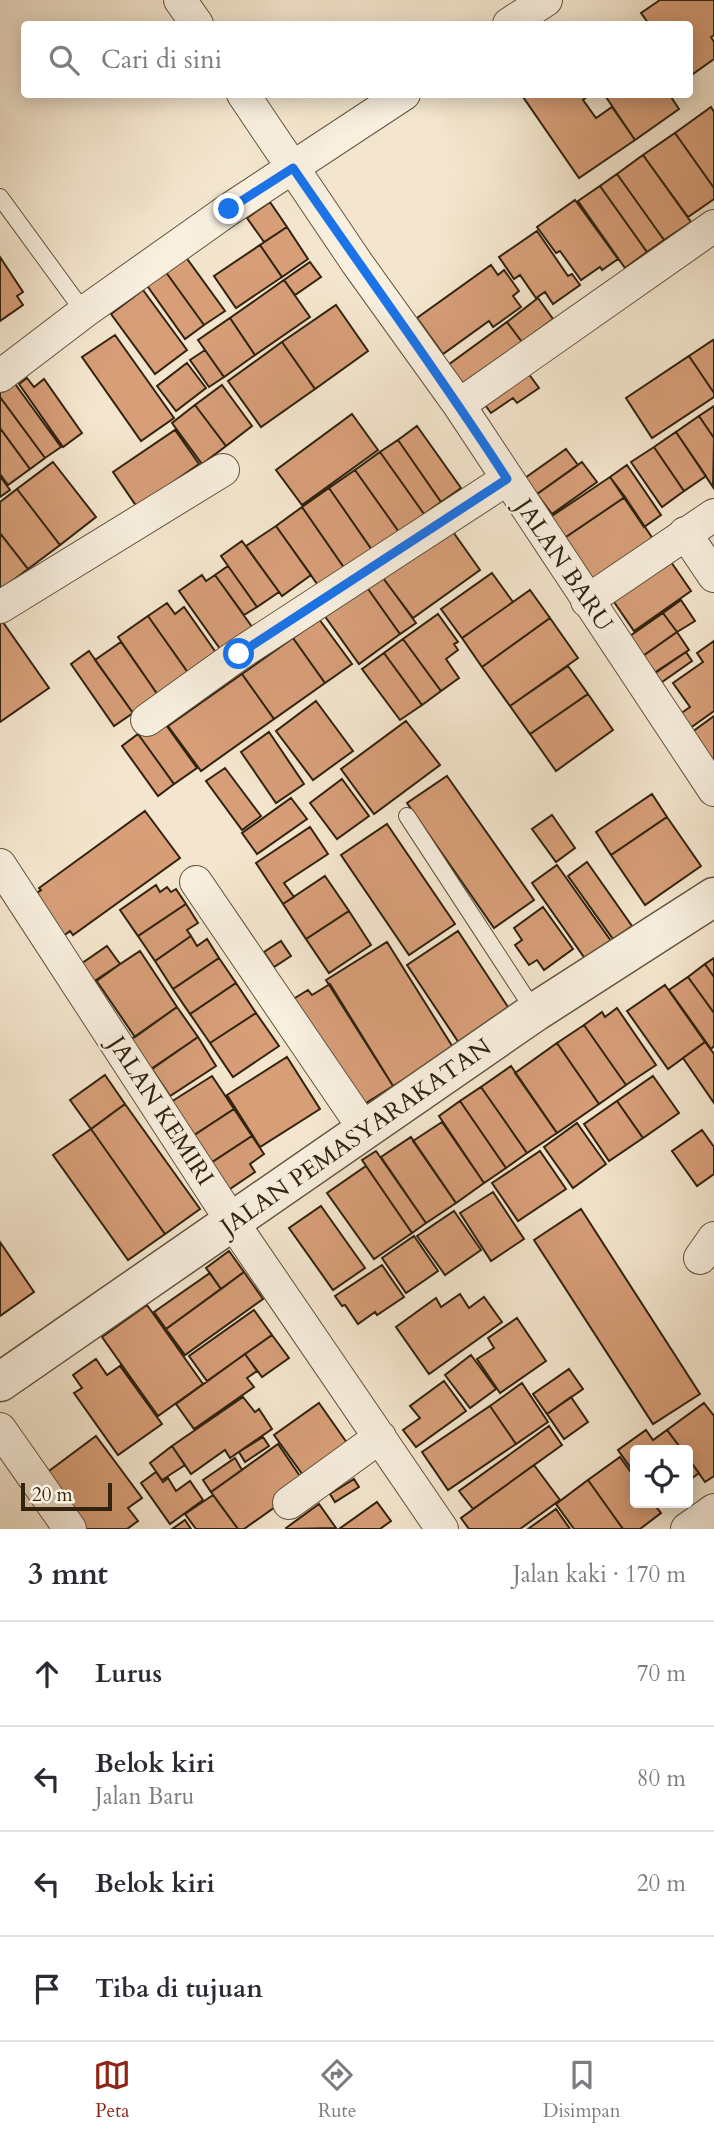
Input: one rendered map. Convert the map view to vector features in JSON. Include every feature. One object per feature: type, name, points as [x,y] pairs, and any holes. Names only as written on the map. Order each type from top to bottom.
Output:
[{"type":"street","points":[[180,0],[195,21]]},
{"type":"street","points":[[514,21],[546,0]]},
{"type":"street","name":"JALAN BARU","points":[[246,98],[357,263],[459,405],[714,790]]},
{"type":"street","points":[[0,376],[84,312],[229,209],[398,98]]},
{"type":"street","points":[[459,405],[714,226]]},
{"type":"street","points":[[0,607],[223,470]]},
{"type":"street","points":[[147,720],[239,654],[507,479]]},
{"type":"street","points":[[587,601],[714,515]]},
{"type":"street","points":[[685,533],[714,576]]},
{"type":"street","name":"JALAN KEMIRI","points":[[0,866],[233,1223],[442,1529]]},
{"type":"street","points":[[195,882],[365,1130]]},
{"type":"street","name":"JALAN PEMASYARAKATAN","points":[[0,1382],[535,1012],[714,897]]},
{"type":"street","points":[[0,1429],[71,1529]]},
{"type":"street","points":[[289,1503],[380,1437]]},
{"type":"street","points":[[687,1529],[714,1510]]},
{"type":"lane","points":[[0,197],[84,312]]},
{"type":"lane","points":[[407,816],[535,1012]]},
{"type":"building","points":[[660,0],[714,0],[714,35],[711,37],[714,42],[714,59],[693,74],[693,21],[647,21],[641,13]]},
{"type":"building","points":[[524,98],[585,98],[583,100],[596,118],[612,107],[635,140],[579,178]]},
{"type":"building","points":[[607,98],[672,98],[679,109],[635,140]]},
{"type":"building","points":[[711,107],[714,112],[714,188],[675,133]]},
{"type":"building","points":[[675,133],[714,188],[714,199],[688,217],[643,155]]},
{"type":"building","points":[[643,155],[691,222],[664,240],[617,174]]},
{"type":"building","points":[[617,174],[664,240],[647,252],[600,186]]},
{"type":"building","points":[[600,186],[647,252],[625,268],[578,201]]},
{"type":"building","points":[[575,200],[618,259],[581,280],[560,251],[556,253],[537,227]]},
{"type":"building","points":[[270,202],[287,227],[264,242],[247,218]]},
{"type":"building","points":[[287,227],[308,259],[282,277],[260,245]]},
{"type":"building","points":[[537,231],[568,276],[572,274],[580,285],[553,304],[545,292],[536,298],[520,275],[514,279],[499,257]]},
{"type":"building","points":[[260,245],[282,277],[236,308],[214,276]]},
{"type":"building","points":[[180,249],[225,311],[204,325],[160,264]]},
{"type":"building","points":[[0,257],[23,292],[17,296],[23,305],[0,321]]},
{"type":"building","points":[[310,262],[321,277],[295,295],[284,280]]},
{"type":"building","points":[[160,264],[204,325],[185,339],[141,277]]},
{"type":"building","points":[[491,265],[498,275],[504,270],[519,291],[513,296],[521,307],[493,327],[489,321],[443,354],[417,318]]},
{"type":"building","points":[[284,280],[310,317],[255,355],[230,318]]},
{"type":"building","points":[[143,290],[187,350],[155,374],[111,314]]},
{"type":"building","points":[[538,298],[553,319],[522,342],[507,322]]},
{"type":"building","points":[[336,305],[368,351],[315,389],[282,342]]},
{"type":"building","points":[[230,318],[255,355],[224,377],[198,340]]},
{"type":"building","points":[[507,322],[522,342],[463,386],[448,365]]},
{"type":"building","points":[[115,335],[174,418],[141,441],[82,357]]},
{"type":"building","points":[[713,340],[714,342],[714,393],[689,356]]},
{"type":"building","points":[[282,342],[315,389],[261,427],[228,381]]},
{"type":"building","points":[[205,350],[224,377],[209,387],[190,360]]},
{"type":"building","points":[[689,356],[714,397],[652,438],[626,398]]},
{"type":"building","points":[[187,363],[206,388],[176,411],[157,386]]},
{"type":"building","points":[[523,366],[539,388],[517,403],[513,398],[491,413],[479,397]]},
{"type":"building","points":[[10,377],[61,447],[45,458],[0,397],[0,384]]},
{"type":"building","points":[[27,378],[34,387],[44,379],[82,433],[63,447],[19,384]]},
{"type":"building","points":[[222,385],[252,426],[226,446],[195,405]]},
{"type":"building","points":[[0,397],[45,458],[30,469],[0,428]]},
{"type":"building","points":[[195,405],[226,446],[202,464],[172,423]]},
{"type":"building","points":[[714,406],[714,438],[699,416]]},
{"type":"building","points":[[352,414],[378,450],[302,505],[276,470]]},
{"type":"building","points":[[699,416],[714,438],[713,487],[676,432]]},
{"type":"building","points":[[417,426],[461,488],[441,502],[398,440]]},
{"type":"building","points":[[0,428],[30,469],[8,485],[0,474]]},
{"type":"building","points":[[175,430],[199,464],[137,507],[113,472]]},
{"type":"building","points":[[676,432],[706,476],[684,491],[654,447]]},
{"type":"building","points":[[398,440],[441,502],[424,514],[380,452]]},
{"type":"building","points":[[654,447],[684,491],[662,507],[631,462]]},
{"type":"building","points":[[566,449],[578,465],[537,494],[525,478]]},
{"type":"building","points":[[380,452],[424,514],[399,532],[355,470]]},
{"type":"building","points":[[53,462],[96,517],[60,545],[17,489]]},
{"type":"building","points":[[582,462],[597,482],[552,514],[537,494]]},
{"type":"building","points":[[627,465],[661,515],[644,527],[610,477]]},
{"type":"building","points":[[355,470],[399,532],[372,550],[329,488]]},
{"type":"building","points":[[0,476],[10,490],[0,497]]},
{"type":"building","points":[[610,477],[625,497],[557,543],[543,522]]},
{"type":"building","points":[[329,488],[372,550],[345,569],[302,507]]},
{"type":"building","points":[[17,489],[60,545],[28,569],[0,533],[0,502]]},
{"type":"building","points":[[625,497],[653,539],[585,585],[557,543]]},
{"type":"building","points":[[302,507],[345,569],[320,588],[276,526]]},
{"type":"building","points":[[276,526],[311,575],[282,596],[246,546]]},
{"type":"building","points":[[451,529],[480,570],[413,618],[383,578]]},
{"type":"building","points":[[0,533],[28,569],[0,590]]},
{"type":"building","points":[[242,541],[279,592],[257,607],[221,556]]},
{"type":"building","points":[[669,559],[691,591],[634,631],[612,599]]},
{"type":"building","points":[[228,566],[257,607],[244,615],[215,575]]},
{"type":"building","points":[[492,573],[513,602],[462,638],[441,609]]},
{"type":"building","points":[[202,575],[206,581],[215,575],[255,631],[223,653],[179,591]]},
{"type":"building","points":[[381,575],[416,623],[400,634],[366,586]]},
{"type":"building","points":[[366,586],[400,634],[359,664],[324,615]]},
{"type":"building","points":[[530,590],[550,618],[482,667],[462,638]]},
{"type":"building","points":[[681,600],[695,621],[677,632],[663,613]]},
{"type":"building","points":[[167,603],[175,614],[184,607],[217,654],[189,674],[148,616]]},
{"type":"building","points":[[663,613],[677,632],[630,665],[617,645]]},
{"type":"building","points":[[438,614],[458,642],[454,644],[458,650],[446,659],[459,678],[441,691],[403,639]]},
{"type":"building","points":[[148,616],[189,674],[158,695],[118,637]]},
{"type":"building","points":[[0,618],[49,688],[0,722]]},
{"type":"building","points":[[550,618],[578,658],[510,706],[482,667]]},
{"type":"building","points":[[319,619],[352,664],[325,683],[293,638]]},
{"type":"building","points":[[677,632],[689,650],[642,682],[630,665]]},
{"type":"building","points":[[293,638],[325,683],[274,719],[242,674]]},
{"type":"building","points":[[403,639],[441,691],[422,705],[384,653]]},
{"type":"building","points":[[714,641],[714,711],[679,736],[670,721],[690,707],[673,683],[703,662],[697,653]]},
{"type":"building","points":[[121,642],[158,695],[133,713],[95,660]]},
{"type":"building","points":[[89,651],[133,713],[114,726],[71,664]]},
{"type":"building","points":[[686,652],[692,661],[652,689],[645,679]]},
{"type":"building","points":[[384,653],[422,705],[400,720],[362,669]]},
{"type":"building","points":[[568,666],[588,694],[530,734],[510,706]]},
{"type":"building","points":[[242,674],[274,719],[201,771],[168,726]]},
{"type":"building","points":[[588,694],[613,730],[556,771],[530,734]]},
{"type":"building","points":[[316,701],[353,751],[313,780],[276,731]]},
{"type":"building","points":[[714,716],[714,771],[688,735]]},
{"type":"building","points":[[161,718],[197,768],[174,784],[138,734]]},
{"type":"building","points":[[406,721],[440,765],[374,814],[341,769]]},
{"type":"building","points":[[269,732],[304,784],[276,803],[241,752]]},
{"type":"building","points":[[138,734],[174,784],[158,796],[122,746]]},
{"type":"building","points":[[225,768],[261,816],[242,830],[206,781]]},
{"type":"building","points":[[447,776],[534,900],[494,928],[407,803]]},
{"type":"building","points":[[342,779],[369,816],[337,839],[310,803]]},
{"type":"building","points":[[652,794],[667,817],[611,855],[596,832]]},
{"type":"building","points":[[291,798],[307,819],[257,854],[242,833]]},
{"type":"building","points":[[145,811],[180,858],[73,935],[70,931],[61,938],[31,897],[41,890],[39,888]]},
{"type":"building","points":[[552,815],[575,848],[556,862],[532,829]]},
{"type":"building","points":[[667,817],[701,866],[645,905],[611,855]]},
{"type":"building","points":[[387,824],[455,924],[409,955],[341,855]]},
{"type":"building","points":[[310,827],[328,854],[284,883],[294,897],[283,904],[256,863]]},
{"type":"building","points":[[587,862],[632,926],[613,939],[568,876]]},
{"type":"building","points":[[557,865],[611,941],[586,960],[532,883]]},
{"type":"building","points":[[325,876],[349,911],[306,939],[283,904]]},
{"type":"building","points":[[156,885],[160,892],[167,887],[171,892],[176,889],[186,904],[138,936],[120,910]]},
{"type":"building","points":[[186,904],[198,923],[187,930],[191,936],[155,961],[138,936]]},
{"type":"building","points":[[543,907],[573,949],[544,970],[537,960],[529,965],[515,945],[522,940],[514,928]]},
{"type":"building","points":[[349,911],[371,945],[329,973],[306,939]]},
{"type":"building","points":[[458,931],[510,1010],[459,1043],[407,965]]},
{"type":"building","points":[[191,936],[197,946],[207,939],[219,958],[173,989],[155,961]]},
{"type":"building","points":[[281,941],[291,956],[274,967],[264,952]]},
{"type":"building","points":[[387,942],[454,1049],[393,1086],[326,980]]},
{"type":"building","points":[[107,946],[120,964],[88,987],[75,968]]},
{"type":"building","points":[[140,951],[177,1007],[135,1037],[96,980]]},
{"type":"building","points":[[219,958],[236,983],[190,1014],[173,989]]},
{"type":"building","points":[[714,958],[714,977],[705,964]]},
{"type":"building","points":[[705,964],[714,977],[714,1013],[688,977]]},
{"type":"building","points":[[688,977],[714,1013],[714,1046],[711,1049],[669,990]]},
{"type":"building","points":[[236,983],[256,1013],[210,1043],[190,1014]]},
{"type":"building","points":[[330,984],[393,1086],[358,1108],[290,1001],[308,990],[312,995]]},
{"type":"building","points":[[665,985],[705,1042],[668,1069],[627,1011]]},
{"type":"building","points":[[177,1007],[198,1037],[148,1071],[127,1042]]},
{"type":"building","points":[[617,1008],[656,1065],[626,1085],[584,1025],[602,1012],[605,1017]]},
{"type":"building","points":[[256,1013],[279,1046],[233,1077],[210,1043]]},
{"type":"building","points":[[584,1025],[626,1085],[599,1104],[557,1043]]},
{"type":"building","points":[[198,1037],[216,1066],[170,1096],[152,1069]]},
{"type":"building","points":[[705,1042],[714,1054],[714,1103],[683,1058]]},
{"type":"building","points":[[557,1043],[599,1104],[557,1133],[515,1073]]},
{"type":"building","points":[[287,1057],[320,1109],[260,1147],[227,1095]]},
{"type":"building","points":[[511,1066],[557,1133],[527,1153],[481,1087]]},
{"type":"building","points":[[105,1075],[125,1104],[91,1129],[70,1100]]},
{"type":"building","points":[[212,1076],[234,1109],[185,1141],[163,1107]]},
{"type":"building","points":[[653,1076],[679,1113],[643,1138],[617,1101]]},
{"type":"building","points":[[481,1087],[527,1153],[506,1168],[460,1101]]},
{"type":"building","points":[[460,1101],[506,1168],[484,1183],[439,1116]]},
{"type":"building","points":[[617,1101],[643,1138],[609,1161],[584,1124]]},
{"type":"building","points":[[125,1104],[200,1209],[165,1234],[91,1129]]},
{"type":"building","points":[[234,1109],[252,1136],[203,1168],[185,1141]]},
{"type":"building","points":[[442,1122],[484,1183],[456,1203],[413,1141]]},
{"type":"building","points":[[577,1123],[606,1164],[573,1188],[544,1147]]},
{"type":"building","points":[[91,1129],[165,1234],[128,1260],[53,1155]]},
{"type":"building","points":[[702,1130],[714,1147],[714,1174],[697,1186],[672,1151]]},
{"type":"building","points":[[252,1136],[264,1154],[250,1164],[255,1172],[221,1195],[203,1168]]},
{"type":"building","points":[[411,1137],[456,1203],[426,1223],[381,1157]]},
{"type":"building","points":[[376,1151],[426,1223],[412,1233],[362,1160]]},
{"type":"building","points":[[540,1151],[566,1189],[518,1221],[492,1183]]},
{"type":"building","points":[[366,1166],[412,1233],[374,1259],[327,1193]]},
{"type":"building","points":[[493,1192],[524,1239],[491,1261],[460,1213]]},
{"type":"building","points":[[321,1206],[365,1268],[333,1290],[289,1228]]},
{"type":"building","points":[[581,1209],[700,1394],[653,1424],[534,1240]]},
{"type":"building","points":[[454,1211],[481,1250],[445,1275],[417,1236]]},
{"type":"building","points":[[414,1236],[438,1271],[406,1293],[382,1258]]},
{"type":"building","points":[[0,1242],[34,1292],[0,1316]]},
{"type":"building","points":[[229,1251],[244,1272],[221,1289],[206,1268]]},
{"type":"building","points":[[382,1265],[404,1297],[358,1324],[335,1296]]},
{"type":"building","points":[[244,1272],[263,1299],[185,1355],[166,1329]]},
{"type":"building","points":[[210,1273],[221,1289],[166,1329],[154,1312]]},
{"type":"building","points":[[460,1294],[469,1308],[484,1297],[502,1322],[429,1374],[396,1327],[436,1298],[441,1307]]},
{"type":"building","points":[[147,1305],[203,1384],[158,1416],[102,1337]]},
{"type":"building","points":[[254,1310],[272,1335],[207,1381],[189,1356]]},
{"type":"building","points":[[517,1318],[546,1361],[500,1393],[477,1359],[494,1348],[488,1338]]},
{"type":"building","points":[[272,1335],[289,1358],[262,1377],[245,1354]]},
{"type":"building","points":[[245,1354],[257,1371],[247,1378],[254,1387],[194,1429],[176,1404]]},
{"type":"building","points":[[471,1355],[496,1389],[470,1408],[445,1375]]},
{"type":"building","points":[[96,1359],[107,1375],[120,1366],[162,1424],[118,1455],[74,1393],[82,1388],[73,1375]]},
{"type":"building","points":[[569,1369],[583,1389],[547,1414],[533,1394]]},
{"type":"building","points":[[444,1381],[466,1411],[416,1447],[403,1430],[420,1418],[410,1406]]},
{"type":"building","points":[[522,1383],[548,1422],[516,1444],[490,1406]]},
{"type":"building","points":[[243,1397],[255,1412],[259,1409],[272,1429],[230,1458],[225,1450],[191,1474],[172,1446]]},
{"type":"building","points":[[571,1397],[588,1422],[564,1439],[547,1414]]},
{"type":"building","points":[[319,1403],[352,1450],[308,1482],[274,1435]]},
{"type":"building","points":[[704,1403],[714,1416],[714,1476],[705,1482],[693,1465],[693,1445],[678,1445],[667,1430]]},
{"type":"building","points":[[490,1406],[516,1444],[448,1490],[422,1452]]},
{"type":"building","points":[[549,1426],[562,1445],[473,1509],[459,1491]]},
{"type":"building","points":[[646,1430],[653,1440],[667,1430],[678,1445],[630,1445],[630,1467],[618,1450]]},
{"type":"building","points":[[96,1436],[142,1498],[128,1508],[138,1521],[127,1529],[85,1529],[45,1474]]},
{"type":"building","points":[[263,1437],[269,1446],[245,1462],[239,1452]]},
{"type":"building","points":[[278,1444],[306,1485],[244,1529],[238,1529],[211,1492]]},
{"type":"building","points":[[172,1446],[185,1465],[162,1480],[150,1463]]},
{"type":"building","points":[[620,1457],[630,1471],[630,1508],[657,1508],[661,1513],[640,1529],[623,1529],[588,1480]]},
{"type":"building","points":[[235,1458],[242,1470],[211,1492],[203,1480]]},
{"type":"building","points":[[534,1465],[560,1500],[520,1529],[469,1529],[461,1518]]},
{"type":"building","points":[[693,1465],[699,1473],[693,1477]]},
{"type":"building","points":[[156,1472],[163,1482],[168,1478],[176,1491],[190,1481],[203,1500],[170,1524],[141,1483]]},
{"type":"building","points":[[354,1479],[359,1487],[335,1502],[330,1494]]},
{"type":"building","points":[[588,1480],[623,1529],[574,1529],[556,1504]]},
{"type":"building","points":[[213,1495],[238,1529],[196,1529],[185,1514]]},
{"type":"building","points":[[377,1502],[391,1521],[380,1529],[339,1529]]},
{"type":"building","points":[[319,1504],[336,1528],[286,1528]]},
{"type":"building","points":[[556,1509],[570,1529],[528,1529]]},
{"type":"building","points":[[185,1520],[191,1529],[172,1529]]},
{"type":"route","points":[[229,209],[293,168],[459,405],[507,479],[239,654]]}]
